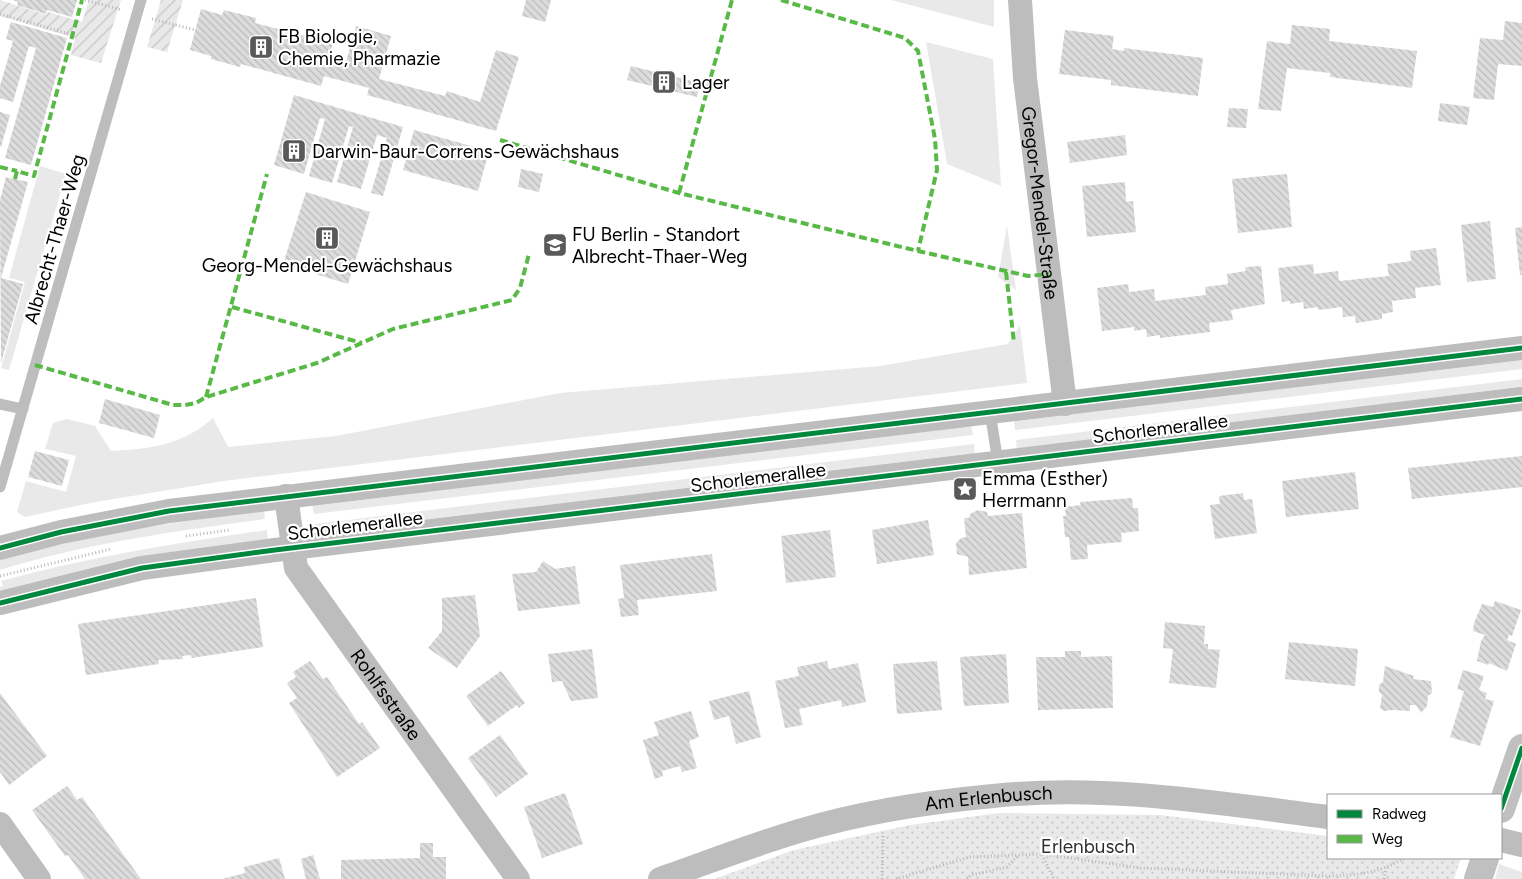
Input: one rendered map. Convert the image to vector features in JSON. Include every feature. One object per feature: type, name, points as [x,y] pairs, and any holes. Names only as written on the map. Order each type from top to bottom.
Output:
[{"type":"main road","points":[[1502,806],[1522,748]]},
{"type":"main road","points":[[1478,879],[1485,859]]},
{"type":"street","name":"Gregor-Mendel-Straße","points":[[1020,0],[1026,78],[1065,404]]},
{"type":"street","name":"Schorlemerallee","points":[[0,548],[61,532],[133,518],[286,496],[1522,348]]},
{"type":"street","name":"Schorlemerallee","points":[[0,603],[81,581],[142,568],[1522,399]]},
{"type":"street","name":"Rohlfsstraße","points":[[286,496],[296,568],[518,879]]},
{"type":"street","name":"Am Erlenbusch","points":[[660,879],[801,830],[884,812],[994,795],[1080,793],[1158,796],[1327,817]]},
{"type":"street","points":[[0,824],[39,879]]},
{"type":"street","points":[[1502,840],[1522,845]]},
{"type":"lane","name":"Albrecht-Thaer-Weg","points":[[0,487],[141,0]]},
{"type":"lane","points":[[0,404],[23,409]]},
{"type":"lane","points":[[990,412],[998,464]]},
{"type":"path","points":[[0,14],[73,36]]},
{"type":"path","points":[[188,28],[195,30]]},
{"type":"path","points":[[882,879],[884,812]]},
{"type":"path","points":[[1042,854],[1054,879]]},
{"type":"path","points":[[896,879],[970,857],[1042,854],[1141,868],[1336,876],[1356,875],[1386,869],[1402,859]]},
{"type":"path","points":[[967,879],[971,875],[1007,867],[1018,855]]},
{"type":"path","points":[[1384,879],[1386,869]]},
{"type":"green space","points":[[0,0],[46,15],[48,12],[82,22],[89,0],[121,0],[101,63],[71,55],[75,38],[0,16]]},
{"type":"green space","points":[[161,0],[183,0],[167,52],[147,47]]},
{"type":"green space","points":[[891,0],[994,0],[994,27]]},
{"type":"green space","points":[[926,42],[993,59],[1001,186],[947,164]]},
{"type":"green space","points":[[40,166],[66,174],[9,370],[1,368],[25,282],[9,278]]},
{"type":"green space","points":[[1007,226],[1016,290],[998,277]]},
{"type":"green space","points":[[1020,325],[1027,383],[224,481],[95,502],[25,517],[17,512],[26,481],[66,492],[76,456],[45,449],[53,423],[67,419],[95,426],[111,451],[153,447],[178,440],[202,427],[213,418],[228,447],[336,436],[560,393],[880,366],[1008,344]]},
{"type":"green space","points":[[1522,358],[1522,369],[1015,430],[1014,420]]},
{"type":"green space","points":[[1522,379],[1522,390],[1017,451],[1016,440]]},
{"type":"green space","points":[[971,425],[973,435],[314,514],[312,504]]},
{"type":"green space","points":[[974,444],[975,456],[317,536],[315,524]]},
{"type":"green space","points":[[264,510],[265,519],[165,533],[98,545],[0,570],[0,559],[66,543],[197,519]]},
{"type":"green space","points":[[267,530],[268,541],[0,593],[0,587],[3,586],[1,581],[34,572],[133,551]]},
{"type":"green space","name":"Erlenbusch","points":[[999,813],[1160,815],[1327,836],[1327,859],[1461,859],[1454,879],[714,879],[794,850],[910,825]]},
{"type":"green space","points":[[1499,864],[1522,872],[1522,879],[1495,879]]},
{"type":"building","points":[[13,0],[77,0],[72,17],[47,10],[46,14],[17,5],[18,2]]},
{"type":"building","points":[[526,0],[551,0],[545,22],[522,16]]},
{"type":"building","points":[[201,9],[222,15],[224,10],[256,18],[255,23],[333,43],[329,57],[346,62],[356,26],[391,36],[379,79],[445,96],[447,91],[480,102],[496,50],[519,57],[496,131],[367,95],[369,88],[324,76],[321,86],[241,64],[240,67],[211,59],[211,56],[190,50]]},
{"type":"building","points":[[1505,21],[1522,23],[1522,66],[1498,64],[1494,100],[1473,98],[1480,38],[1503,40]]},
{"type":"building","points":[[11,22],[67,38],[31,165],[5,158],[36,48],[29,46],[13,102],[0,98],[0,86],[13,41],[6,39]]},
{"type":"building","points":[[1292,25],[1330,29],[1329,41],[1417,51],[1412,88],[1330,77],[1330,73],[1287,68],[1281,111],[1258,109],[1267,41],[1290,44]]},
{"type":"building","points":[[1065,30],[1114,36],[1112,49],[1124,51],[1124,48],[1203,58],[1198,96],[1111,85],[1111,80],[1059,74]]},
{"type":"building","name":"Lager","points":[[631,66],[700,83],[697,97],[627,80]]},
{"type":"building","name":"Darwin-Baur-Correns-Gewächshaus","points":[[294,95],[403,127],[383,196],[371,193],[387,138],[377,135],[361,189],[337,182],[353,127],[349,126],[332,183],[309,176],[325,119],[320,118],[304,174],[274,165]]},
{"type":"building","points":[[1440,103],[1470,107],[1467,125],[1438,121]]},
{"type":"building","points":[[1229,108],[1248,109],[1246,128],[1227,127]]},
{"type":"building","points":[[0,112],[10,115],[1,147],[0,146]]},
{"type":"building","points":[[414,130],[489,151],[478,191],[403,170]]},
{"type":"building","points":[[1125,135],[1127,155],[1070,163],[1067,142]]},
{"type":"building","points":[[521,169],[543,174],[539,192],[518,187]]},
{"type":"building","points":[[1287,174],[1292,227],[1238,233],[1232,179]]},
{"type":"building","points":[[6,177],[28,182],[1,278],[23,284],[1,363],[0,200]]},
{"type":"building","points":[[1125,182],[1126,202],[1133,201],[1136,232],[1087,237],[1082,186]]},
{"type":"building","name":"Georg-Mendel-Gewächshaus","points":[[306,192],[370,212],[348,284],[283,264]]},
{"type":"building","points":[[1490,221],[1496,279],[1467,282],[1461,225]]},
{"type":"building","points":[[1522,227],[1522,275],[1520,275],[1515,228]]},
{"type":"building","points":[[1436,248],[1441,285],[1415,288],[1416,298],[1392,301],[1393,312],[1382,314],[1382,319],[1356,323],[1355,316],[1343,317],[1342,307],[1318,310],[1318,307],[1304,309],[1303,302],[1290,304],[1290,301],[1282,302],[1278,268],[1313,264],[1314,274],[1338,271],[1339,281],[1389,276],[1387,264],[1411,261],[1410,251]]},
{"type":"building","points":[[1261,266],[1265,304],[1231,310],[1233,320],[1209,323],[1210,332],[1160,338],[1160,335],[1147,337],[1146,329],[1134,331],[1134,327],[1102,331],[1097,288],[1128,284],[1129,292],[1154,289],[1155,301],[1206,295],[1205,287],[1228,284],[1227,274],[1246,271],[1245,267]]},
{"type":"building","points":[[105,399],[160,415],[154,438],[99,423]]},
{"type":"building","points":[[35,451],[69,460],[62,486],[28,477]]},
{"type":"building","points":[[1522,456],[1522,487],[1412,499],[1408,468]]},
{"type":"building","points":[[1355,472],[1359,509],[1286,517],[1282,481]]},
{"type":"building","points":[[1243,493],[1244,500],[1252,499],[1257,533],[1215,539],[1210,505],[1220,504],[1219,496]]},
{"type":"building","points":[[1132,498],[1133,508],[1138,508],[1139,531],[1121,533],[1122,542],[1087,545],[1088,559],[1071,560],[1069,537],[1065,537],[1063,516],[1066,516],[1065,507],[1081,505],[1080,502]]},
{"type":"building","points":[[978,510],[987,512],[988,516],[1022,513],[1027,568],[969,575],[968,557],[957,554],[956,543],[961,538],[966,537],[964,518],[969,518],[970,514]]},
{"type":"building","points":[[928,520],[934,555],[877,564],[872,530]]},
{"type":"building","points":[[830,530],[836,577],[786,583],[781,536]]},
{"type":"building","points":[[712,554],[717,591],[637,600],[639,615],[621,617],[618,599],[624,598],[620,565]]},
{"type":"building","points":[[543,561],[555,569],[575,566],[580,604],[518,611],[512,574],[536,572]]},
{"type":"building","points":[[475,595],[480,636],[457,668],[428,648],[442,631],[442,598]]},
{"type":"building","points":[[256,598],[263,647],[192,658],[191,655],[182,656],[183,659],[158,660],[159,664],[86,675],[78,624]]},
{"type":"building","points":[[1495,601],[1521,610],[1512,636],[1509,635],[1507,640],[1516,644],[1507,671],[1489,663],[1488,665],[1477,661],[1481,641],[1485,635],[1473,631],[1474,623],[1482,604],[1493,607]]},
{"type":"building","points":[[1165,622],[1205,626],[1204,644],[1208,644],[1208,649],[1220,650],[1216,688],[1169,683],[1173,649],[1163,648]]},
{"type":"building","points":[[1289,642],[1358,649],[1355,686],[1285,679]]},
{"type":"building","points":[[592,649],[598,698],[571,701],[562,681],[552,682],[548,654]]},
{"type":"building","points":[[1065,651],[1081,651],[1081,657],[1112,656],[1113,708],[1038,710],[1036,657],[1065,657]]},
{"type":"building","points":[[1006,654],[1009,703],[964,706],[960,657]]},
{"type":"building","points":[[310,661],[323,679],[327,677],[359,724],[362,722],[380,748],[337,777],[289,703],[297,698],[287,683],[296,677],[293,672]]},
{"type":"building","points":[[827,661],[829,669],[858,663],[866,702],[842,707],[841,700],[799,709],[803,725],[785,728],[775,681],[799,676],[797,667]]},
{"type":"building","points":[[937,661],[942,710],[897,714],[893,664]]},
{"type":"building","points":[[1385,666],[1414,676],[1413,679],[1431,681],[1432,693],[1428,696],[1427,706],[1421,713],[1416,705],[1410,705],[1410,711],[1384,711],[1380,708],[1382,695],[1379,692],[1379,685],[1383,682]]},
{"type":"building","points":[[1463,670],[1484,676],[1479,690],[1487,693],[1485,699],[1494,701],[1480,746],[1450,737],[1464,691],[1457,689]]},
{"type":"building","points":[[501,671],[525,703],[519,708],[517,705],[488,726],[466,696]]},
{"type":"building","points":[[749,691],[761,737],[736,744],[729,716],[714,720],[709,701]]},
{"type":"building","points":[[0,693],[47,756],[9,785],[0,772]]},
{"type":"building","points":[[691,711],[699,737],[689,741],[697,768],[682,772],[680,766],[662,771],[663,776],[655,779],[643,740],[659,735],[654,722]]},
{"type":"building","points":[[500,735],[528,774],[496,797],[468,758]]},
{"type":"building","points":[[67,786],[77,800],[82,797],[141,879],[85,879],[68,855],[65,856],[32,810]]},
{"type":"building","points":[[565,793],[583,844],[542,858],[524,807]]},
{"type":"building","points":[[420,843],[433,843],[433,857],[446,857],[446,879],[341,879],[341,860],[420,858]]},
{"type":"building","points":[[313,855],[320,879],[306,879],[301,859]]},
{"type":"building","points":[[279,858],[285,879],[222,879],[245,873],[244,867]]},
{"type":"marked path","points":[[15,179],[17,171],[34,176],[82,0]]},
{"type":"marked path","points":[[679,193],[732,0]]},
{"type":"marked path","points":[[781,0],[905,38],[918,51],[935,139],[937,170],[918,251]]},
{"type":"marked path","points":[[500,140],[679,193],[1028,276],[1049,274]]},
{"type":"marked path","points":[[0,167],[17,171]]},
{"type":"marked path","points":[[206,397],[267,174]]},
{"type":"marked path","points":[[35,365],[173,405],[196,403],[206,397],[317,363],[393,329],[512,300],[520,288],[529,254]]},
{"type":"marked path","points":[[1006,272],[1014,343]]},
{"type":"marked path","points":[[232,307],[362,343]]},
{"type":"cycle path","points":[[0,548],[61,532],[169,511],[1522,348]]},
{"type":"cycle path","points":[[0,603],[142,568],[275,550],[1522,399]]},
{"type":"cycle path","points":[[1502,806],[1522,748]]},
{"type":"place","name":"FB Biologie, Chemie, Pharmazie","points":[[261,47]]},
{"type":"place","name":"Lager","points":[[664,82]]},
{"type":"place","name":"Darwin-Baur-Correns-Gewächshaus","points":[[294,151]]},
{"type":"place","name":"Georg-Mendel-Gewächshaus","points":[[327,238]]},
{"type":"place","name":"FU Berlin - Standort Albrecht-Thaer-Weg","points":[[555,245]]},
{"type":"place","name":"Emma (Esther) Herrmann","points":[[965,489]]}]
